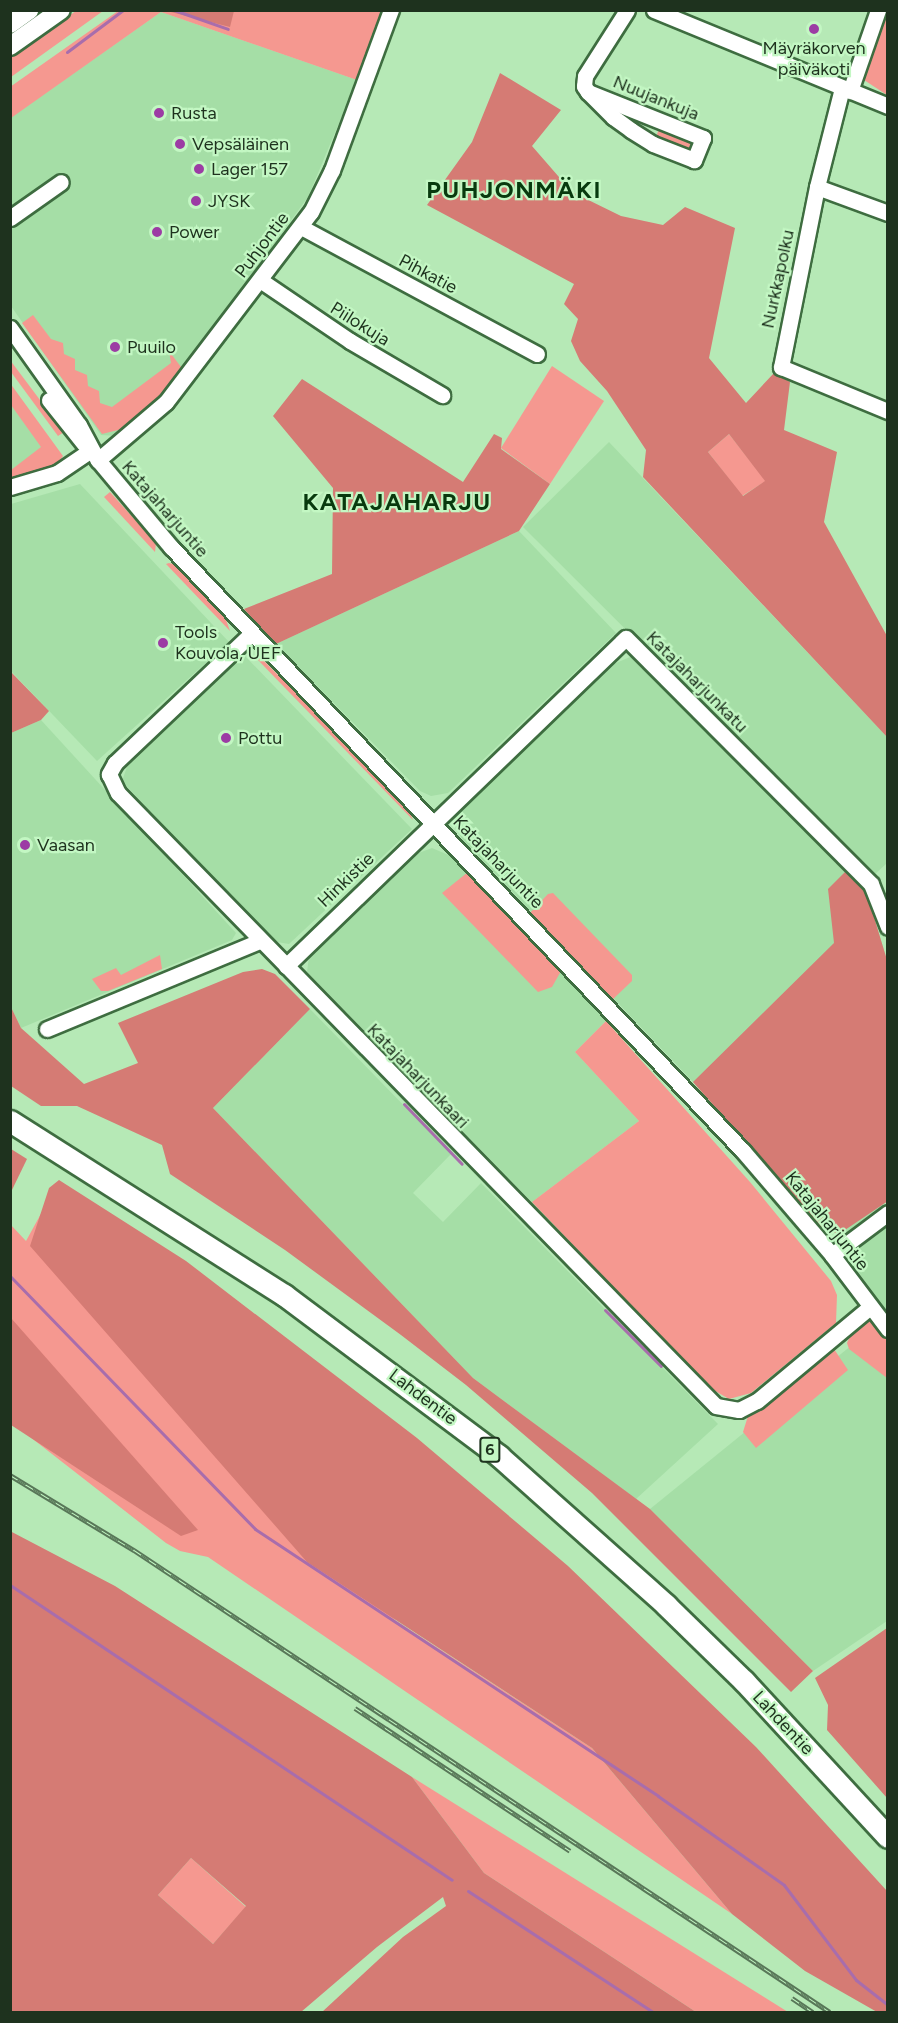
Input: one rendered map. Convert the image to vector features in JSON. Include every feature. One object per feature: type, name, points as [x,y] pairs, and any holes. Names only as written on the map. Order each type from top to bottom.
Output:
[{"type":"highway","name":"Lahdentie","points":[[10,1121],[284,1295],[499,1456],[674,1613],[744,1681],[888,1837]]},
{"type":"main road","points":[[10,24],[29,10]]},
{"type":"main road","points":[[10,46],[61,10]]},
{"type":"street","name":"Puhjontie","points":[[10,487],[57,472],[94,455],[166,402],[301,227],[326,184],[391,10]]},
{"type":"street","name":"Nuujankuja","points":[[588,92],[703,138],[694,160],[653,144],[630,130],[588,92],[584,86],[585,76],[627,10]]},
{"type":"street","points":[[654,10],[888,106]]},
{"type":"street","name":"Nurkkapolku","points":[[878,10],[846,89],[817,186],[781,367],[888,411]]},
{"type":"street","points":[[10,218],[61,182]]},
{"type":"street","points":[[817,186],[888,213]]},
{"type":"street","name":"Pihkatie","points":[[301,227],[537,354]]},
{"type":"street","name":"Piilokuja","points":[[260,280],[350,341],[442,394]]},
{"type":"street","name":"Katajaharjuntie","points":[[10,328],[80,425],[94,455]]},
{"type":"street","name":"Katajaharjuntie","points":[[11,347],[71,432],[94,455],[171,547],[743,1151],[832,1255],[888,1329]]},
{"type":"street","name":"Katajaharjunkaari","points":[[252,633],[115,763],[109,774],[118,793],[259,941],[716,1406],[739,1410],[757,1401],[870,1307]]},
{"type":"street","name":"Katajaharjunkatu","points":[[434,823],[626,638],[871,884],[888,927]]},
{"type":"street","name":"Hinkistie","points":[[286,966],[434,823]]},
{"type":"street","points":[[47,1029],[259,941]]},
{"type":"street","points":[[832,1255],[888,1213]]},
{"type":"shaded area","points":[[76,11],[103,11],[11,77],[10,56]]},
{"type":"shaded area","points":[[118,11],[384,11],[357,80],[161,12],[11,118],[10,87]]},
{"type":"shaded area","points":[[167,11],[234,11],[230,27]]},
{"type":"shaded area","points":[[887,11],[887,95],[864,80]]},
{"type":"shaded area","points":[[161,12],[357,80],[308,197],[155,408],[118,436],[101,435],[11,306],[10,118]]},
{"type":"shaded area","points":[[500,73],[561,110],[532,146],[572,192],[621,216],[663,225],[685,207],[735,228],[709,358],[746,403],[774,373],[790,382],[784,430],[837,452],[824,522],[887,636],[887,737],[643,477],[646,450],[607,391],[580,361],[571,341],[578,319],[564,304],[574,284],[427,205],[472,142]],"holes":[[[729,434],[765,481],[743,496],[708,452]]]},
{"type":"shaded area","points":[[660,126],[693,141],[692,151],[655,140]]},
{"type":"shaded area","points":[[33,315],[51,339],[63,343],[64,354],[75,359],[75,370],[87,375],[88,386],[99,391],[100,403],[112,407],[171,363],[169,351],[181,367],[155,405],[126,428],[102,434],[22,323]]},
{"type":"shaded area","points":[[10,360],[64,432],[58,436],[11,372]]},
{"type":"shaded area","points":[[552,366],[604,401],[550,484],[501,448]]},
{"type":"shaded area","points":[[302,379],[463,482],[494,434],[502,438],[501,449],[550,484],[519,531],[276,644],[244,609],[332,574],[333,488],[273,416]]},
{"type":"shaded area","points":[[10,383],[63,456],[55,467],[11,481],[11,470],[41,447],[11,405]]},
{"type":"shaded area","points":[[10,401],[50,456],[10,474]]},
{"type":"shaded area","points":[[729,434],[766,481],[742,496],[708,452]]},
{"type":"shaded area","points":[[609,442],[887,737],[887,863],[873,876],[523,527]]},
{"type":"shaded area","points":[[80,484],[229,642],[97,761],[11,671],[11,504]]},
{"type":"shaded area","points":[[110,492],[156,543],[155,552],[104,497]]},
{"type":"shaded area","points":[[519,531],[616,633],[448,793],[431,796],[420,791],[276,644]]},
{"type":"shaded area","points":[[166,564],[177,565],[225,617],[230,631]]},
{"type":"shaded area","points":[[244,655],[412,829],[289,944],[271,941],[122,781],[127,767]]},
{"type":"shaded area","points":[[260,657],[405,802],[413,820],[257,659]]},
{"type":"shaded area","points":[[630,657],[638,660],[867,894],[887,960],[887,1201],[847,1232],[831,1233],[822,1228],[693,1082],[462,839],[454,824],[457,811],[609,666]]},
{"type":"shaded area","points":[[10,671],[49,711],[41,720],[11,733]]},
{"type":"shaded area","points":[[41,720],[236,933],[232,940],[21,1028],[11,1007],[11,733]]},
{"type":"shaded area","points":[[432,848],[453,857],[606,1021],[575,1052],[639,1121],[532,1202],[307,972],[309,957],[416,854]]},
{"type":"shaded area","points":[[468,872],[561,971],[552,987],[538,992],[442,893]]},
{"type":"shaded area","points":[[845,872],[867,894],[887,960],[888,1201],[839,1234],[822,1228],[693,1082],[834,943],[828,889]]},
{"type":"shaded area","points":[[553,893],[632,975],[632,981],[612,1000],[530,913],[548,894]]},
{"type":"shaded area","points":[[160,955],[162,969],[108,991],[101,991],[92,979],[116,968],[121,975]]},
{"type":"shaded area","points":[[262,969],[275,974],[310,1009],[213,1108],[473,1378],[650,1509],[813,1671],[791,1692],[592,1493],[466,1385],[401,1335],[285,1250],[170,1174],[162,1145],[77,1106],[41,1106],[11,1086],[11,1007],[21,1028],[84,1084],[138,1063],[118,1023],[243,972]]},
{"type":"shaded area","points":[[310,1009],[451,1154],[413,1193],[443,1222],[481,1183],[718,1424],[636,1499],[473,1378],[213,1108]]},
{"type":"shaded area","points":[[606,1021],[750,1182],[831,1281],[837,1295],[836,1323],[751,1393],[729,1399],[710,1388],[532,1202],[639,1121],[575,1052]]},
{"type":"shaded area","points":[[11,1149],[27,1159],[11,1192]]},
{"type":"shaded area","points":[[59,1180],[186,1261],[417,1438],[568,1566],[756,1747],[887,1891],[887,2012],[877,2012],[805,1971],[732,1914],[592,1748],[307,1562],[30,1246],[49,1188]]},
{"type":"shaded area","points":[[49,1199],[395,1620],[592,1748],[732,1914],[208,1557],[180,1551],[166,1543],[11,1422],[10,1224],[26,1241]]},
{"type":"shaded area","points":[[887,1226],[887,1316],[854,1265],[861,1246]]},
{"type":"shaded area","points":[[10,1318],[198,1530],[181,1536],[11,1425]]},
{"type":"shaded area","points":[[873,1318],[887,1335],[887,1378],[849,1349],[847,1343],[851,1334]]},
{"type":"shaded area","points":[[852,1345],[887,1370],[887,1621],[813,1671],[650,1509]]},
{"type":"shaded area","points":[[834,1349],[848,1370],[756,1448],[743,1432],[748,1416]]},
{"type":"shaded area","points":[[10,1531],[115,1586],[412,1777],[484,1873],[696,2012],[322,2012],[403,1937],[446,1906],[443,1897],[377,1947],[301,2012],[11,2012]],"holes":[[[191,1858],[246,1906],[213,1944],[158,1895]]]},
{"type":"shaded area","points":[[887,1628],[887,1798],[827,1730],[828,1705],[815,1678]]},
{"type":"shaded area","points":[[412,1777],[788,2012],[696,2012],[484,1873]]},
{"type":"shaded area","points":[[191,1858],[246,1907],[213,1944],[158,1895]]},
{"type":"waterway","points":[[67,52],[123,10]]},
{"type":"waterway","points":[[174,10],[228,29]]},
{"type":"waterway","points":[[404,1104],[462,1164]]},
{"type":"waterway","points":[[10,1276],[255,1529],[658,1796],[784,1885],[856,1980],[888,2005]]},
{"type":"waterway","points":[[605,1310],[661,1366]]},
{"type":"waterway","points":[[10,1585],[452,1880]]},
{"type":"waterway","points":[[468,1891],[653,2012]]},
{"type":"railway","points":[[10,1475],[134,1550],[830,2012]]},
{"type":"railway","points":[[355,1708],[570,1851]]},
{"type":"railway","points":[[792,1998],[813,2012]]},
{"type":"place","name":"Mäyräkorven päiväkoti","points":[[814,29]]},
{"type":"place","name":"Rusta","points":[[159,113]]},
{"type":"place","name":"Vepsäläinen","points":[[180,144]]},
{"type":"place","name":"Lager 157","points":[[199,169]]},
{"type":"place","name":"JYSK","points":[[196,201]]},
{"type":"place","name":"Power","points":[[157,232]]},
{"type":"place","name":"Puuilo","points":[[115,347]]},
{"type":"place","name":"Tools Kouvola, UEF","points":[[163,643]]},
{"type":"place","name":"Pottu","points":[[226,738]]},
{"type":"place","name":"Vaasan","points":[[25,845]]},
{"type":"district","name":"PUHJONMÄKI","points":[[514,190]]},
{"type":"district","name":"KATAJAHARJU","points":[[397,502]]}]
